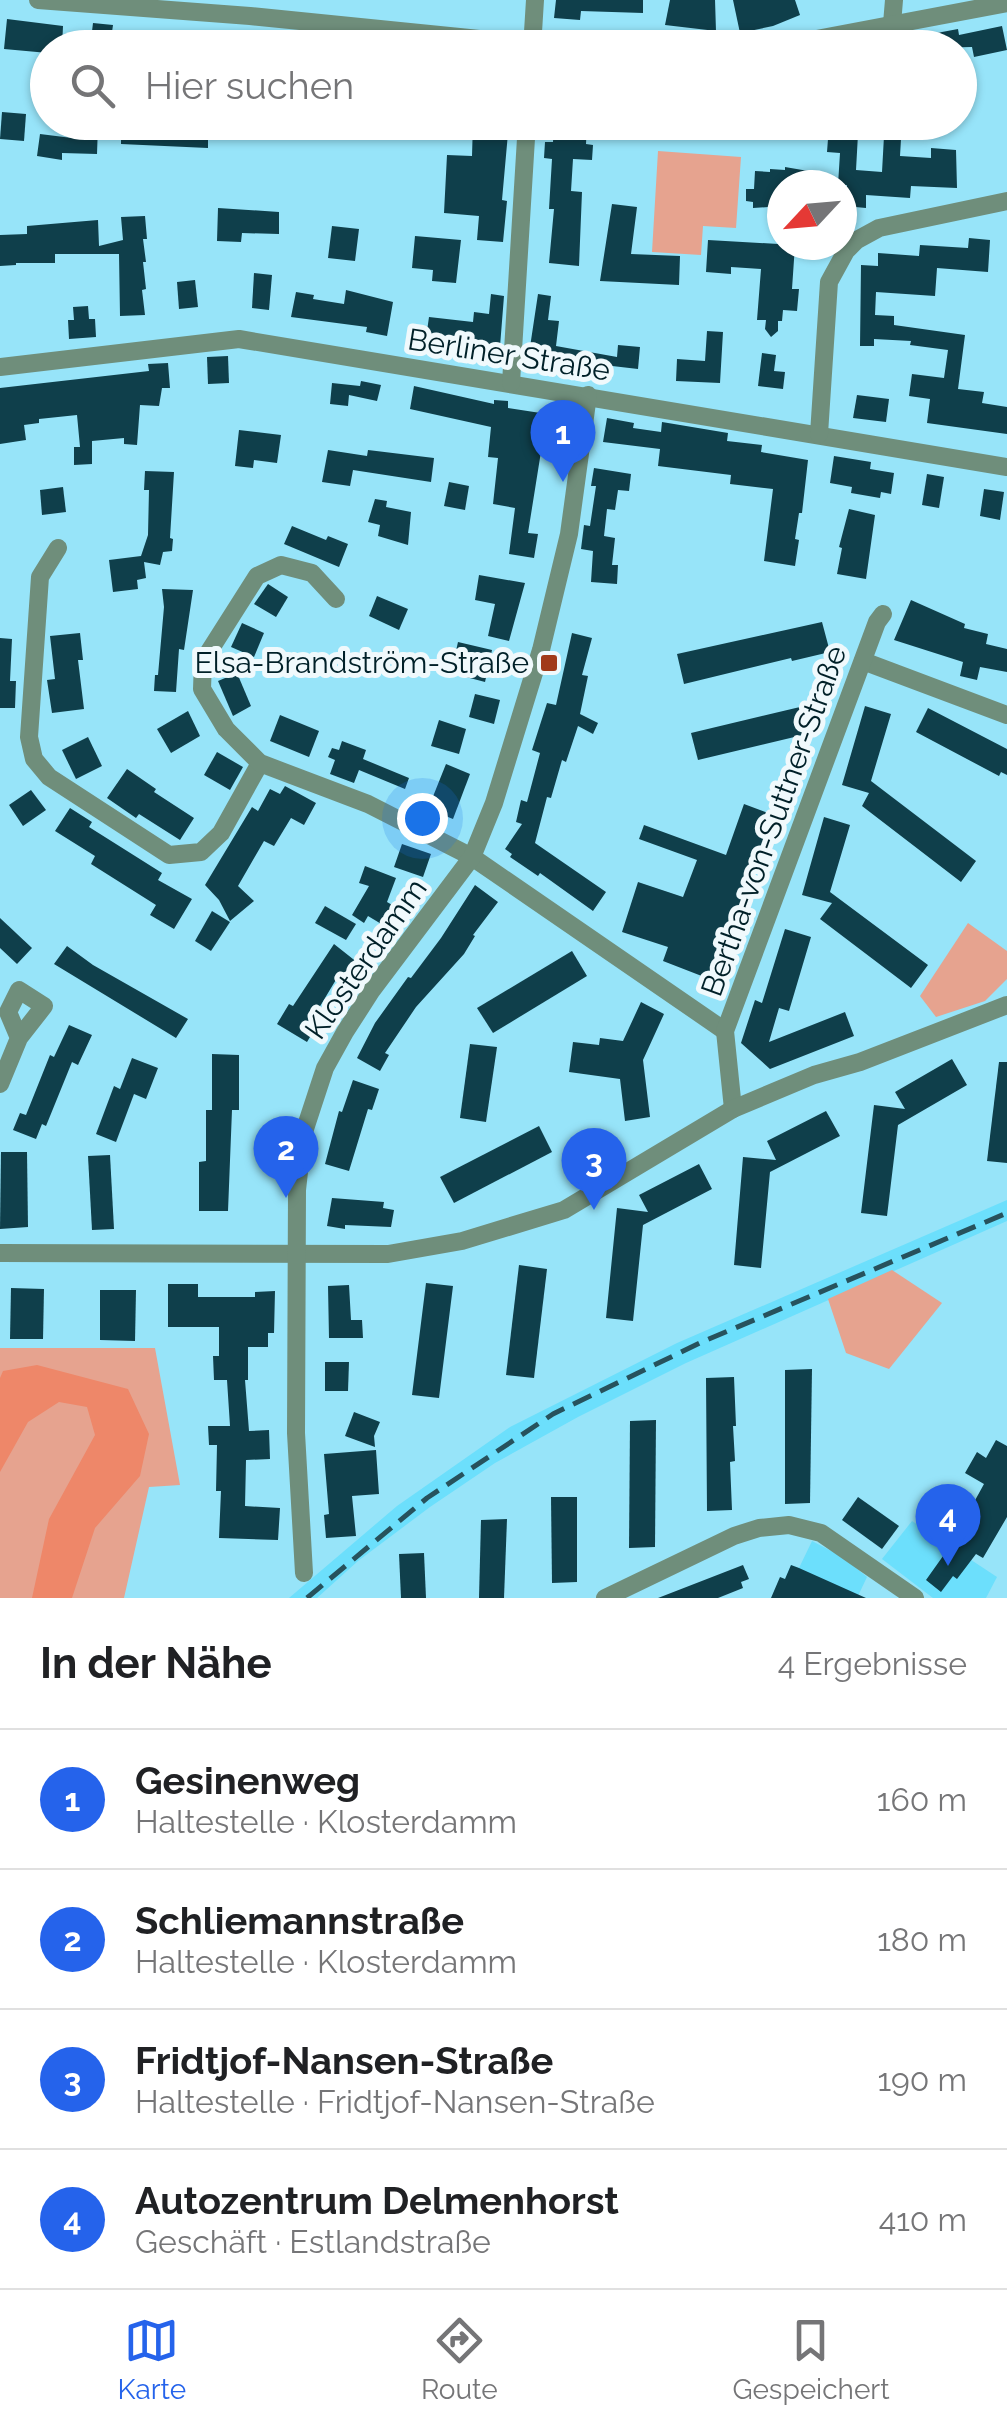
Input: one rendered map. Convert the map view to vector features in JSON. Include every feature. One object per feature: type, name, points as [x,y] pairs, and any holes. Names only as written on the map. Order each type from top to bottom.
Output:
[{"type":"street","points":[[38,0],[367,30]]},
{"type":"street","points":[[533,30],[535,0]]},
{"type":"street","points":[[892,24],[894,0]]},
{"type":"street","points":[[861,30],[1007,3]]},
{"type":"street","points":[[511,383],[526,140]]},
{"type":"street","points":[[819,434],[830,282],[846,251],[856,240],[879,228],[1007,201]]},
{"type":"street","name":"Berliner Straße","points":[[0,367],[239,339],[1007,467]]},
{"type":"street","name":"Klosterdamm","points":[[304,1572],[296,1468],[297,1190],[303,1135],[325,1068],[372,990],[472,857],[494,803],[541,650],[569,534],[588,395]]},
{"type":"street","points":[[58,548],[40,577],[29,737],[34,759],[49,778],[169,855],[201,852],[221,833],[260,763]]},
{"type":"street","points":[[336,600],[312,573],[281,564],[256,576],[204,660],[202,690],[226,729],[260,763],[368,804],[472,857],[725,1031]]},
{"type":"street","name":"Bertha-von-Suttner-Straße","points":[[734,1109],[725,1031],[883,614]]},
{"type":"street","points":[[863,661],[1007,715]]},
{"type":"street","points":[[0,1253],[388,1254],[462,1241],[564,1210],[734,1109],[814,1075],[876,1056],[1007,1005]]},
{"type":"street","points":[[0,1084],[19,1038]]},
{"type":"street","points":[[605,1598],[734,1536],[789,1525],[822,1533],[915,1598]]},
{"type":"shaded area","points":[[658,151],[741,157],[736,228],[703,226],[701,255],[652,252]]},
{"type":"shaded area","points":[[968,923],[1007,951],[1007,979],[985,1001],[936,1017],[920,996]]},
{"type":"shaded area","points":[[1007,1200],[1007,1221],[686,1363],[578,1417],[495,1463],[430,1507],[358,1561],[317,1598],[289,1598],[397,1506],[510,1427],[677,1343]]},
{"type":"shaded area","points":[[892,1270],[942,1303],[889,1369],[846,1353],[828,1299]]},
{"type":"shaded area","points":[[0,1348],[155,1348],[180,1485],[149,1487],[124,1598],[0,1598]]},
{"type":"shaded area","points":[[37,1365],[128,1389],[149,1434],[140,1476],[95,1528],[72,1598],[32,1598],[49,1519],[95,1435],[87,1407],[59,1402],[28,1422],[0,1472],[0,1378],[3,1371]]},
{"type":"shaded area","points":[[912,1521],[997,1577],[986,1598],[933,1598],[882,1559]]},
{"type":"shaded area","points":[[812,1541],[843,1557],[867,1577],[857,1598],[786,1577],[791,1565],[799,1568]]},
{"type":"building","points":[[556,0],[643,0],[643,13],[581,11],[580,20],[554,18]]},
{"type":"building","points":[[670,0],[715,0],[716,30],[665,25]]},
{"type":"building","points":[[733,0],[795,0],[800,15],[773,26],[739,30]]},
{"type":"building","points":[[7,19],[63,26],[63,30],[30,30],[30,51],[4,49]]},
{"type":"building","points":[[93,23],[113,25],[112,30],[92,30]]},
{"type":"building","points":[[1002,26],[1007,50],[977,56],[977,31]]},
{"type":"building","points":[[2,112],[26,114],[24,141],[0,139]]},
{"type":"building","points":[[39,140],[97,140],[97,154],[62,153],[62,160],[37,156]]},
{"type":"building","points":[[121,140],[208,140],[208,148],[121,144]]},
{"type":"building","points":[[472,140],[507,140],[503,242],[477,240],[479,216],[444,213],[447,155],[472,156]]},
{"type":"building","points":[[586,140],[586,144],[593,145],[592,160],[573,159],[571,191],[582,192],[579,266],[549,263],[554,209],[549,209],[552,159],[544,158],[545,142]]},
{"type":"building","points":[[828,140],[858,140],[856,170],[839,170],[840,153],[827,152]]},
{"type":"building","points":[[884,140],[901,140],[900,156],[931,158],[931,148],[956,150],[957,188],[911,186],[910,198],[866,195],[866,208],[857,207],[857,170],[882,172]]},
{"type":"building","points":[[755,171],[767,172],[767,207],[753,208],[753,202],[746,201],[746,189],[754,189]]},
{"type":"building","points":[[612,204],[637,207],[631,254],[680,256],[679,285],[600,281]]},
{"type":"building","points":[[218,208],[279,212],[279,234],[242,233],[241,242],[217,241]]},
{"type":"building","points":[[145,216],[145,315],[120,316],[119,254],[55,254],[55,263],[0,266],[0,235],[27,234],[27,226],[98,220],[99,246],[123,240],[121,217]]},
{"type":"building","points":[[332,226],[359,229],[355,261],[328,258]]},
{"type":"building","points":[[415,236],[461,240],[456,283],[432,281],[433,270],[412,268]]},
{"type":"building","points":[[969,238],[990,240],[988,272],[937,268],[935,296],[876,292],[875,315],[894,316],[894,325],[965,335],[958,389],[984,392],[982,403],[1007,407],[1007,434],[927,423],[930,399],[909,396],[912,374],[944,378],[948,350],[910,345],[911,341],[874,339],[874,346],[860,346],[861,265],[878,266],[878,253],[919,256],[920,245],[968,248]]},
{"type":"building","points":[[708,240],[767,243],[767,260],[794,260],[792,289],[799,289],[797,311],[783,310],[778,331],[771,337],[765,329],[766,320],[757,320],[761,269],[731,267],[731,274],[706,272]]},
{"type":"building","points":[[254,273],[272,275],[269,310],[252,308]]},
{"type":"building","points":[[195,280],[198,307],[179,309],[177,282]]},
{"type":"building","points":[[346,290],[393,302],[387,336],[366,332],[367,327],[291,317],[296,292],[344,304]]},
{"type":"building","points":[[491,294],[504,296],[499,359],[469,356],[470,344],[426,338],[429,317],[473,322],[474,312],[489,314]]},
{"type":"building","points":[[538,294],[551,296],[548,320],[559,321],[556,346],[617,357],[618,345],[640,347],[638,369],[595,364],[593,376],[527,367]]},
{"type":"building","points":[[88,306],[89,319],[95,319],[96,337],[69,339],[68,320],[74,320],[73,307]]},
{"type":"building","points":[[707,331],[723,332],[720,383],[676,381],[677,359],[705,361]]},
{"type":"building","points":[[762,353],[776,355],[774,371],[785,372],[783,389],[758,386]]},
{"type":"building","points":[[228,356],[229,383],[208,384],[207,357]]},
{"type":"building","points":[[168,363],[170,388],[162,388],[159,406],[140,405],[137,445],[124,444],[124,438],[92,441],[92,464],[74,465],[74,447],[80,447],[77,415],[39,419],[39,423],[24,425],[26,440],[0,444],[0,388],[149,371],[148,364]]},
{"type":"building","points":[[361,381],[381,385],[377,401],[349,395],[348,406],[330,404],[332,383],[360,386]]},
{"type":"building","points":[[414,386],[494,404],[494,400],[508,401],[508,408],[547,414],[528,533],[538,534],[534,558],[509,554],[515,508],[493,504],[498,458],[488,457],[491,427],[410,409]]},
{"type":"building","points":[[857,395],[889,399],[886,422],[853,418]]},
{"type":"building","points":[[607,418],[634,423],[633,428],[661,432],[662,422],[728,433],[727,441],[762,445],[761,452],[808,460],[795,539],[799,540],[795,566],[764,561],[773,489],[730,484],[731,475],[658,466],[660,449],[603,442]]},
{"type":"building","points":[[239,430],[281,435],[277,463],[254,460],[253,468],[235,466]]},
{"type":"building","points":[[328,450],[367,456],[368,450],[434,458],[431,482],[353,470],[350,486],[322,482]]},
{"type":"building","points":[[834,456],[871,462],[870,469],[894,473],[891,494],[881,492],[880,498],[851,493],[852,487],[830,483]]},
{"type":"building","points":[[594,468],[631,474],[629,491],[618,490],[615,510],[607,509],[604,536],[615,538],[612,565],[618,565],[617,584],[591,582],[593,551],[581,549],[584,525],[590,526],[596,486],[591,486]]},
{"type":"building","points":[[145,471],[174,472],[172,551],[163,552],[160,565],[144,562],[146,578],[137,580],[138,589],[113,592],[109,560],[141,556],[148,535],[149,490],[144,490]]},
{"type":"building","points":[[927,474],[944,477],[939,508],[922,505]]},
{"type":"building","points":[[449,482],[469,486],[465,510],[444,506]]},
{"type":"building","points":[[63,487],[66,512],[42,515],[40,490]]},
{"type":"building","points":[[984,489],[1004,492],[1000,520],[980,516]]},
{"type":"building","points":[[375,499],[387,501],[386,507],[411,512],[408,545],[378,536],[380,525],[368,522]]},
{"type":"building","points":[[849,509],[875,515],[866,579],[837,574]]},
{"type":"building","points":[[292,526],[348,544],[339,567],[284,544]]},
{"type":"building","points":[[479,575],[525,583],[509,641],[488,636],[495,604],[475,600]]},
{"type":"building","points":[[268,584],[288,597],[276,617],[254,604]]},
{"type":"building","points":[[162,589],[193,590],[184,650],[179,649],[176,692],[154,691],[164,607]]},
{"type":"building","points":[[377,596],[408,609],[399,630],[369,616]]},
{"type":"building","points":[[911,600],[965,624],[964,628],[988,634],[986,644],[1007,649],[1007,672],[980,667],[977,680],[960,676],[963,662],[894,640]]},
{"type":"building","points":[[822,622],[830,652],[684,684],[677,654]]},
{"type":"building","points":[[242,623],[264,633],[254,657],[231,647]]},
{"type":"building","points":[[80,633],[83,660],[78,660],[84,709],[52,713],[47,680],[55,679],[50,636]]},
{"type":"building","points":[[572,633],[592,638],[582,675],[588,676],[580,714],[598,723],[593,734],[578,726],[566,762],[562,760],[551,798],[547,797],[535,843],[606,892],[593,911],[510,857],[512,854],[505,849],[522,824],[516,822],[521,800],[527,802],[540,753],[532,750],[547,703],[556,705]]},
{"type":"building","points":[[0,638],[12,639],[10,681],[16,681],[15,708],[0,708]]},
{"type":"building","points":[[458,642],[492,650],[485,682],[451,673]]},
{"type":"building","points":[[237,673],[251,706],[233,716],[218,681]]},
{"type":"building","points":[[475,694],[500,700],[494,724],[469,717]]},
{"type":"building","points":[[865,706],[891,714],[871,781],[976,861],[961,882],[862,806],[869,793],[842,785]]},
{"type":"building","points":[[800,707],[807,734],[698,760],[691,733]]},
{"type":"building","points":[[928,708],[1007,749],[1007,775],[1001,772],[999,776],[916,732]]},
{"type":"building","points":[[188,711],[200,736],[171,753],[157,729]]},
{"type":"building","points":[[280,715],[319,731],[309,757],[270,741]]},
{"type":"building","points":[[439,720],[466,729],[459,754],[431,746]]},
{"type":"building","points":[[88,737],[102,766],[76,779],[62,750]]},
{"type":"building","points":[[342,741],[366,750],[363,759],[409,778],[405,789],[359,770],[354,783],[330,774],[335,760],[328,757],[332,748],[339,750]]},
{"type":"building","points":[[217,752],[243,767],[230,790],[204,775]]},
{"type":"building","points":[[446,764],[470,774],[453,819],[428,809]]},
{"type":"building","points":[[127,769],[194,818],[180,840],[107,798]]},
{"type":"building","points":[[285,786],[316,803],[304,825],[291,818],[274,846],[264,841],[238,886],[254,901],[230,921],[205,885],[252,807],[258,811],[270,789],[280,794]]},
{"type":"building","points":[[31,790],[46,810],[23,826],[9,805]]},
{"type":"building","points":[[744,804],[776,816],[712,980],[663,961],[668,947],[622,932],[638,882],[683,897],[697,860],[639,839],[644,825],[726,855]]},
{"type":"building","points":[[70,808],[92,822],[89,827],[162,873],[158,880],[192,899],[174,929],[150,915],[156,905],[91,864],[95,856],[55,831]]},
{"type":"building","points":[[824,817],[850,825],[830,892],[928,965],[911,988],[820,919],[832,903],[802,895]]},
{"type":"building","points":[[402,844],[431,854],[423,877],[394,867]]},
{"type":"building","points":[[365,866],[396,878],[387,902],[394,906],[383,925],[368,916],[364,923],[352,915],[369,886],[359,883]]},
{"type":"building","points":[[475,885],[498,902],[464,954],[416,1007],[385,1053],[389,1055],[380,1071],[357,1058],[375,1023],[441,938]]},
{"type":"building","points":[[325,906],[356,924],[346,940],[315,923]]},
{"type":"building","points":[[212,911],[230,922],[211,951],[195,941]]},
{"type":"building","points":[[0,918],[32,948],[17,964],[0,948]]},
{"type":"building","points":[[785,929],[811,937],[789,1011],[779,1008],[769,1042],[845,1012],[854,1036],[770,1069],[741,1043],[755,1000],[762,1003]]},
{"type":"building","points":[[334,944],[358,963],[347,978],[340,973],[313,1018],[319,1022],[307,1042],[277,1024]]},
{"type":"building","points":[[67,946],[188,1019],[176,1038],[54,964]]},
{"type":"building","points":[[572,951],[587,976],[493,1033],[477,1008]]},
{"type":"building","points":[[641,1002],[664,1014],[643,1060],[650,1117],[625,1121],[620,1079],[569,1072],[573,1042],[599,1045],[600,1038],[623,1041]]},
{"type":"building","points":[[69,1025],[92,1035],[78,1065],[72,1062],[46,1126],[42,1124],[36,1139],[13,1130],[20,1113],[26,1115],[50,1055],[54,1057]]},
{"type":"building","points":[[470,1044],[497,1047],[486,1122],[460,1118]]},
{"type":"building","points":[[212,1054],[239,1055],[239,1110],[232,1110],[228,1211],[199,1211],[199,1162],[206,1161],[206,1110],[212,1110]]},
{"type":"building","points":[[132,1058],[158,1068],[146,1099],[134,1094],[116,1142],[96,1134],[114,1086],[120,1089]]},
{"type":"building","points":[[952,1059],[967,1085],[898,1125],[887,1216],[861,1213],[874,1105],[905,1109],[895,1092]]},
{"type":"building","points":[[999,1062],[1007,1062],[1007,1163],[987,1161]]},
{"type":"building","points":[[353,1080],[379,1089],[372,1110],[368,1109],[349,1171],[325,1164],[339,1111],[342,1112]]},
{"type":"building","points":[[826,1111],[840,1136],[770,1172],[761,1268],[734,1265],[743,1157],[776,1160],[767,1141]]},
{"type":"building","points":[[539,1126],[552,1152],[454,1203],[440,1177]]},
{"type":"building","points":[[1,1152],[27,1152],[28,1227],[0,1229]]},
{"type":"building","points":[[110,1155],[114,1229],[92,1230],[88,1156]]},
{"type":"building","points":[[699,1164],[712,1189],[643,1225],[633,1321],[606,1318],[617,1208],[648,1212],[639,1195]]},
{"type":"building","points":[[332,1198],[384,1202],[383,1208],[394,1210],[391,1227],[327,1226]]},
{"type":"building","points":[[519,1265],[547,1269],[534,1378],[506,1375]]},
{"type":"building","points":[[426,1283],[453,1286],[439,1398],[412,1395]]},
{"type":"building","points":[[168,1284],[198,1284],[198,1297],[255,1297],[255,1292],[275,1291],[274,1333],[268,1333],[268,1347],[248,1347],[245,1380],[249,1431],[269,1430],[270,1459],[246,1460],[245,1506],[280,1508],[278,1540],[219,1538],[221,1491],[216,1491],[217,1445],[209,1445],[208,1426],[230,1426],[227,1380],[214,1380],[213,1356],[219,1356],[219,1327],[168,1327]]},
{"type":"building","points":[[349,1285],[351,1320],[362,1320],[363,1338],[329,1338],[328,1286]]},
{"type":"building","points":[[11,1288],[44,1289],[43,1339],[10,1339]]},
{"type":"building","points":[[100,1290],[136,1290],[135,1341],[100,1340]]},
{"type":"building","points":[[325,1362],[349,1362],[348,1391],[325,1391]]},
{"type":"building","points":[[812,1369],[810,1503],[785,1504],[785,1370]]},
{"type":"building","points":[[734,1377],[732,1510],[707,1511],[706,1378]]},
{"type":"building","points":[[354,1412],[380,1422],[374,1436],[375,1447],[345,1436]]},
{"type":"building","points":[[656,1420],[655,1547],[629,1548],[630,1421]]},
{"type":"building","points":[[996,1440],[1007,1446],[1007,1517],[983,1558],[976,1554],[941,1592],[926,1580],[953,1542],[942,1536],[951,1519],[962,1524],[984,1484],[965,1473],[977,1452],[986,1458]]},
{"type":"building","points":[[376,1450],[379,1494],[352,1496],[356,1536],[326,1538],[324,1515],[329,1514],[324,1454]]},
{"type":"building","points":[[551,1497],[577,1497],[577,1582],[552,1583]]},
{"type":"building","points":[[858,1497],[899,1526],[882,1549],[842,1520]]},
{"type":"building","points":[[507,1519],[504,1598],[479,1598],[481,1520]]},
{"type":"building","points":[[424,1553],[426,1598],[401,1598],[399,1554]]},
{"type":"building","points":[[743,1565],[749,1579],[741,1582],[743,1588],[718,1598],[658,1598]]},
{"type":"building","points":[[791,1565],[866,1598],[771,1598],[780,1577],[785,1579]]},
{"type":"railway","points":[[307,1598],[427,1498],[553,1414],[702,1342],[1007,1213]]},
{"type":"place","name":"Gesinenweg","points":[[563,482]]},
{"type":"place","name":"Elsa-Brandström-Straße","points":[[549,663]]},
{"type":"place","name":"Schliemannstraße","points":[[286,1198]]},
{"type":"place","name":"Fridtjof-Nansen-Straße","points":[[594,1210]]},
{"type":"place","name":"Autozentrum Delmenhorst","points":[[948,1566]]}]
